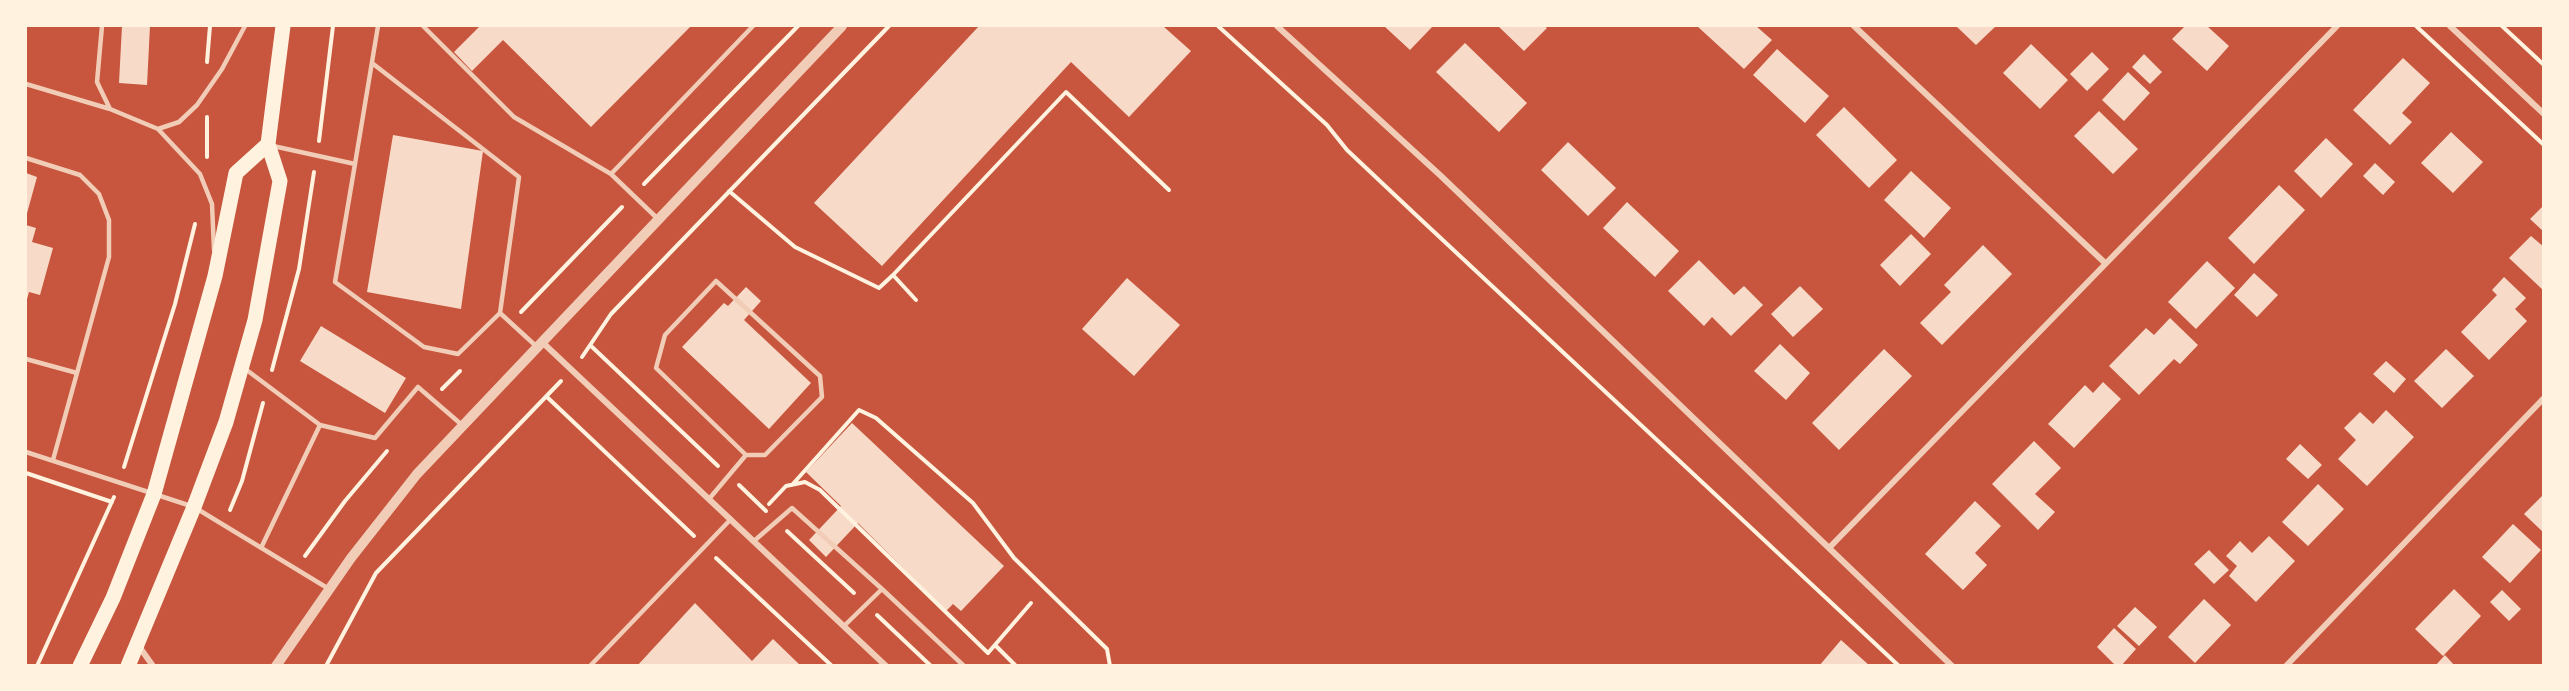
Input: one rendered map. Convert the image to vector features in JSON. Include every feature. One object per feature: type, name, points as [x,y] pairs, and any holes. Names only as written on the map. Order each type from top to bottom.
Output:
[{"type":"main road","points":[[128,666],[194,507],[226,422],[255,320],[280,181],[268,144],[283,26]]},
{"type":"main road","points":[[80,666],[113,598],[154,494],[215,276],[236,173],[268,144]]},
{"type":"street","points":[[276,666],[329,589],[417,474],[842,26]]},
{"type":"street","points":[[1277,26],[1441,176],[1952,666]]},
{"type":"street","points":[[1854,26],[2105,263]]},
{"type":"street","points":[[1829,548],[2337,26]]},
{"type":"street","points":[[2450,26],[2544,114]]},
{"type":"street","points":[[538,344],[571,369],[886,666]]},
{"type":"street","points":[[2286,666],[2544,398]]},
{"type":"street","points":[[138,645],[153,666]]},
{"type":"lane","points":[[102,26],[97,82],[110,109]]},
{"type":"lane","points":[[158,129],[179,122],[197,105],[222,69],[245,26]]},
{"type":"lane","points":[[372,63],[519,177],[500,313],[458,354],[424,347],[335,282],[378,26]]},
{"type":"lane","points":[[423,26],[514,117],[611,174],[658,219]]},
{"type":"lane","points":[[611,174],[753,26]]},
{"type":"lane","points":[[26,84],[110,109],[158,129],[200,174],[212,204],[215,276]]},
{"type":"lane","points":[[268,144],[355,164]]},
{"type":"lane","points":[[26,158],[80,175],[99,194],[109,220],[109,257],[53,460]]},
{"type":"lane","points":[[709,499],[746,455],[765,454],[822,397],[820,376],[716,281],[665,335],[656,368],[746,455]]},
{"type":"lane","points":[[500,313],[538,344]]},
{"type":"lane","points":[[26,359],[77,372]]},
{"type":"lane","points":[[242,366],[320,425],[375,438],[418,387],[462,425]]},
{"type":"lane","points":[[261,548],[320,425]]},
{"type":"lane","points":[[26,452],[194,507],[329,589]]},
{"type":"lane","points":[[754,541],[792,508],[964,666]]},
{"type":"lane","points":[[590,666],[731,519]]},
{"type":"lane","points":[[844,626],[882,589]]},
{"type":"path","points":[[203,182],[207,162],[207,121],[204,95],[210,26]]},
{"type":"path","points":[[224,525],[242,482],[299,269],[333,26]]},
{"type":"path","points":[[510,323],[798,26]]},
{"type":"path","points":[[326,666],[376,573],[547,397],[590,345],[611,315],[889,26]]},
{"type":"path","points":[[1218,26],[1327,125],[1347,150],[1899,666]]},
{"type":"path","points":[[2416,26],[2544,145]]},
{"type":"path","points":[[2502,26],[2544,65]]},
{"type":"path","points":[[729,191],[795,247],[879,288],[1066,92],[1168,190]]},
{"type":"path","points":[[37,666],[112,502],[175,304],[196,220]]},
{"type":"path","points":[[893,275],[916,300]]},
{"type":"path","points":[[590,345],[931,666]]},
{"type":"path","points":[[433,400],[464,368]]},
{"type":"path","points":[[547,397],[832,666]]},
{"type":"path","points":[[792,484],[859,410],[876,418],[973,502],[1014,558],[1107,649],[1109,665]]},
{"type":"path","points":[[295,569],[345,501],[394,443]]},
{"type":"path","points":[[26,473],[112,502]]},
{"type":"path","points":[[764,508],[786,486],[792,484],[805,482],[820,490],[988,653],[1032,603]]},
{"type":"path","points":[[995,645],[1016,666]]},
{"type":"building","points":[[122,26],[150,26],[147,85],[119,83]]},
{"type":"building","points":[[480,26],[691,26],[591,127],[503,40],[472,71],[454,52]]},
{"type":"building","points":[[979,26],[1163,26],[1191,51],[1129,117],[1071,62],[882,266],[814,203]]},
{"type":"building","points":[[1384,26],[1433,26],[1410,50]]},
{"type":"building","points":[[1498,26],[1544,26],[1547,28],[1524,51]]},
{"type":"building","points":[[1697,26],[1756,26],[1772,40],[1744,69]]},
{"type":"building","points":[[1956,26],[1996,26],[1976,45]]},
{"type":"building","points":[[2185,26],[2207,26],[2229,46],[2207,71],[2172,39]]},
{"type":"building","points":[[1465,43],[1527,103],[1499,132],[1436,72]]},
{"type":"building","points":[[2031,44],[2068,80],[2040,109],[2003,73]]},
{"type":"building","points":[[1777,49],[1829,96],[1805,123],[1753,75]]},
{"type":"building","points":[[2092,52],[2109,69],[2087,91],[2070,74]]},
{"type":"building","points":[[2144,54],[2162,72],[2150,84],[2132,67]]},
{"type":"building","points":[[2403,58],[2430,83],[2402,113],[2412,122],[2390,145],[2353,110]]},
{"type":"building","points":[[2128,72],[2150,93],[2124,121],[2102,100]]},
{"type":"building","points":[[1844,107],[1897,160],[1869,188],[1816,135]]},
{"type":"building","points":[[2099,111],[2138,149],[2113,174],[2074,136]]},
{"type":"building","points":[[2451,132],[2483,162],[2453,193],[2421,163]]},
{"type":"building","points":[[393,135],[483,151],[461,309],[367,292]]},
{"type":"building","points":[[2326,138],[2353,164],[2321,198],[2294,171]]},
{"type":"building","points":[[1568,142],[1616,188],[1588,216],[1541,170]]},
{"type":"building","points":[[2375,163],[2395,182],[2383,195],[2363,176]]},
{"type":"building","points":[[1911,171],[1951,208],[1924,238],[1884,200]]},
{"type":"building","points":[[26,173],[37,177],[26,217]]},
{"type":"building","points":[[2279,185],[2305,210],[2254,264],[2228,238]]},
{"type":"building","points":[[1627,202],[1679,251],[1655,277],[1603,228]]},
{"type":"building","points":[[2544,205],[2544,232],[2530,219]]},
{"type":"building","points":[[26,225],[36,228],[32,242],[53,248],[40,295],[29,292],[26,303]]},
{"type":"building","points":[[1911,234],[1931,254],[1900,286],[1880,265]]},
{"type":"building","points":[[2531,236],[2544,247],[2544,291],[2509,258]]},
{"type":"building","points":[[1983,245],[2012,274],[1942,345],[1920,323],[1951,292],[1944,285]]},
{"type":"building","points":[[1699,260],[1734,295],[1744,286],[1763,305],[1731,336],[1712,317],[1704,326],[1668,291]]},
{"type":"building","points":[[2207,261],[2235,288],[2196,329],[2168,302]]},
{"type":"building","points":[[2254,273],[2278,295],[2257,317],[2234,295]]},
{"type":"building","points":[[2504,277],[2526,298],[2515,309],[2527,321],[2489,360],[2461,332],[2497,295],[2492,290]]},
{"type":"building","points":[[1127,278],[1180,325],[1134,376],[1082,329]]},
{"type":"building","points":[[1800,286],[1823,309],[1793,337],[1771,314]]},
{"type":"building","points":[[746,287],[761,301],[744,320],[811,383],[769,429],[682,347],[724,303],[728,306]]},
{"type":"building","points":[[2170,318],[2198,345],[2180,364],[2174,359],[2139,395],[2109,366],[2146,328],[2154,335]]},
{"type":"building","points":[[321,326],[406,378],[385,413],[300,361]]},
{"type":"building","points":[[1780,344],[1810,373],[1786,400],[1754,371]]},
{"type":"building","points":[[1884,349],[1912,376],[1839,450],[1812,423]]},
{"type":"building","points":[[2446,349],[2474,376],[2442,408],[2414,381]]},
{"type":"building","points":[[2386,361],[2406,379],[2394,393],[2373,374]]},
{"type":"building","points":[[2103,382],[2121,399],[2074,448],[2048,424],[2085,385],[2093,393]]},
{"type":"building","points":[[2386,410],[2414,437],[2367,486],[2338,459],[2356,440],[2344,428],[2360,412],[2373,424]]},
{"type":"building","points":[[852,423],[1004,566],[961,611],[953,604],[946,611],[858,523],[826,557],[809,540],[841,506],[806,472]]},
{"type":"building","points":[[2034,441],[2061,468],[2035,494],[2055,512],[2038,530],[1992,484]]},
{"type":"building","points":[[2300,444],[2322,465],[2308,479],[2286,459]]},
{"type":"building","points":[[2318,484],[2344,509],[2308,546],[2282,522]]},
{"type":"building","points":[[2544,494],[2544,533],[2524,514]]},
{"type":"building","points":[[1975,501],[2001,526],[1975,553],[1987,565],[1963,590],[1925,554]]},
{"type":"building","points":[[2513,524],[2541,550],[2510,583],[2482,557]]},
{"type":"building","points":[[2269,536],[2295,561],[2256,602],[2229,576],[2237,566],[2226,556],[2240,541],[2252,553]]},
{"type":"building","points":[[2209,550],[2229,570],[2214,584],[2194,564]]},
{"type":"building","points":[[2454,589],[2481,616],[2443,656],[2415,629]]},
{"type":"building","points":[[2502,590],[2521,609],[2509,621],[2490,602]]},
{"type":"building","points":[[2204,599],[2231,625],[2195,663],[2168,637]]},
{"type":"building","points":[[695,603],[752,661],[773,639],[801,666],[637,666]]},
{"type":"building","points":[[2135,607],[2157,627],[2139,646],[2117,626]]},
{"type":"building","points":[[2114,628],[2136,649],[2121,666],[2116,666],[2097,647]]},
{"type":"building","points":[[1841,640],[1870,666],[1819,666]]},
{"type":"building","points":[[2445,655],[2455,666],[2435,666]]}]
